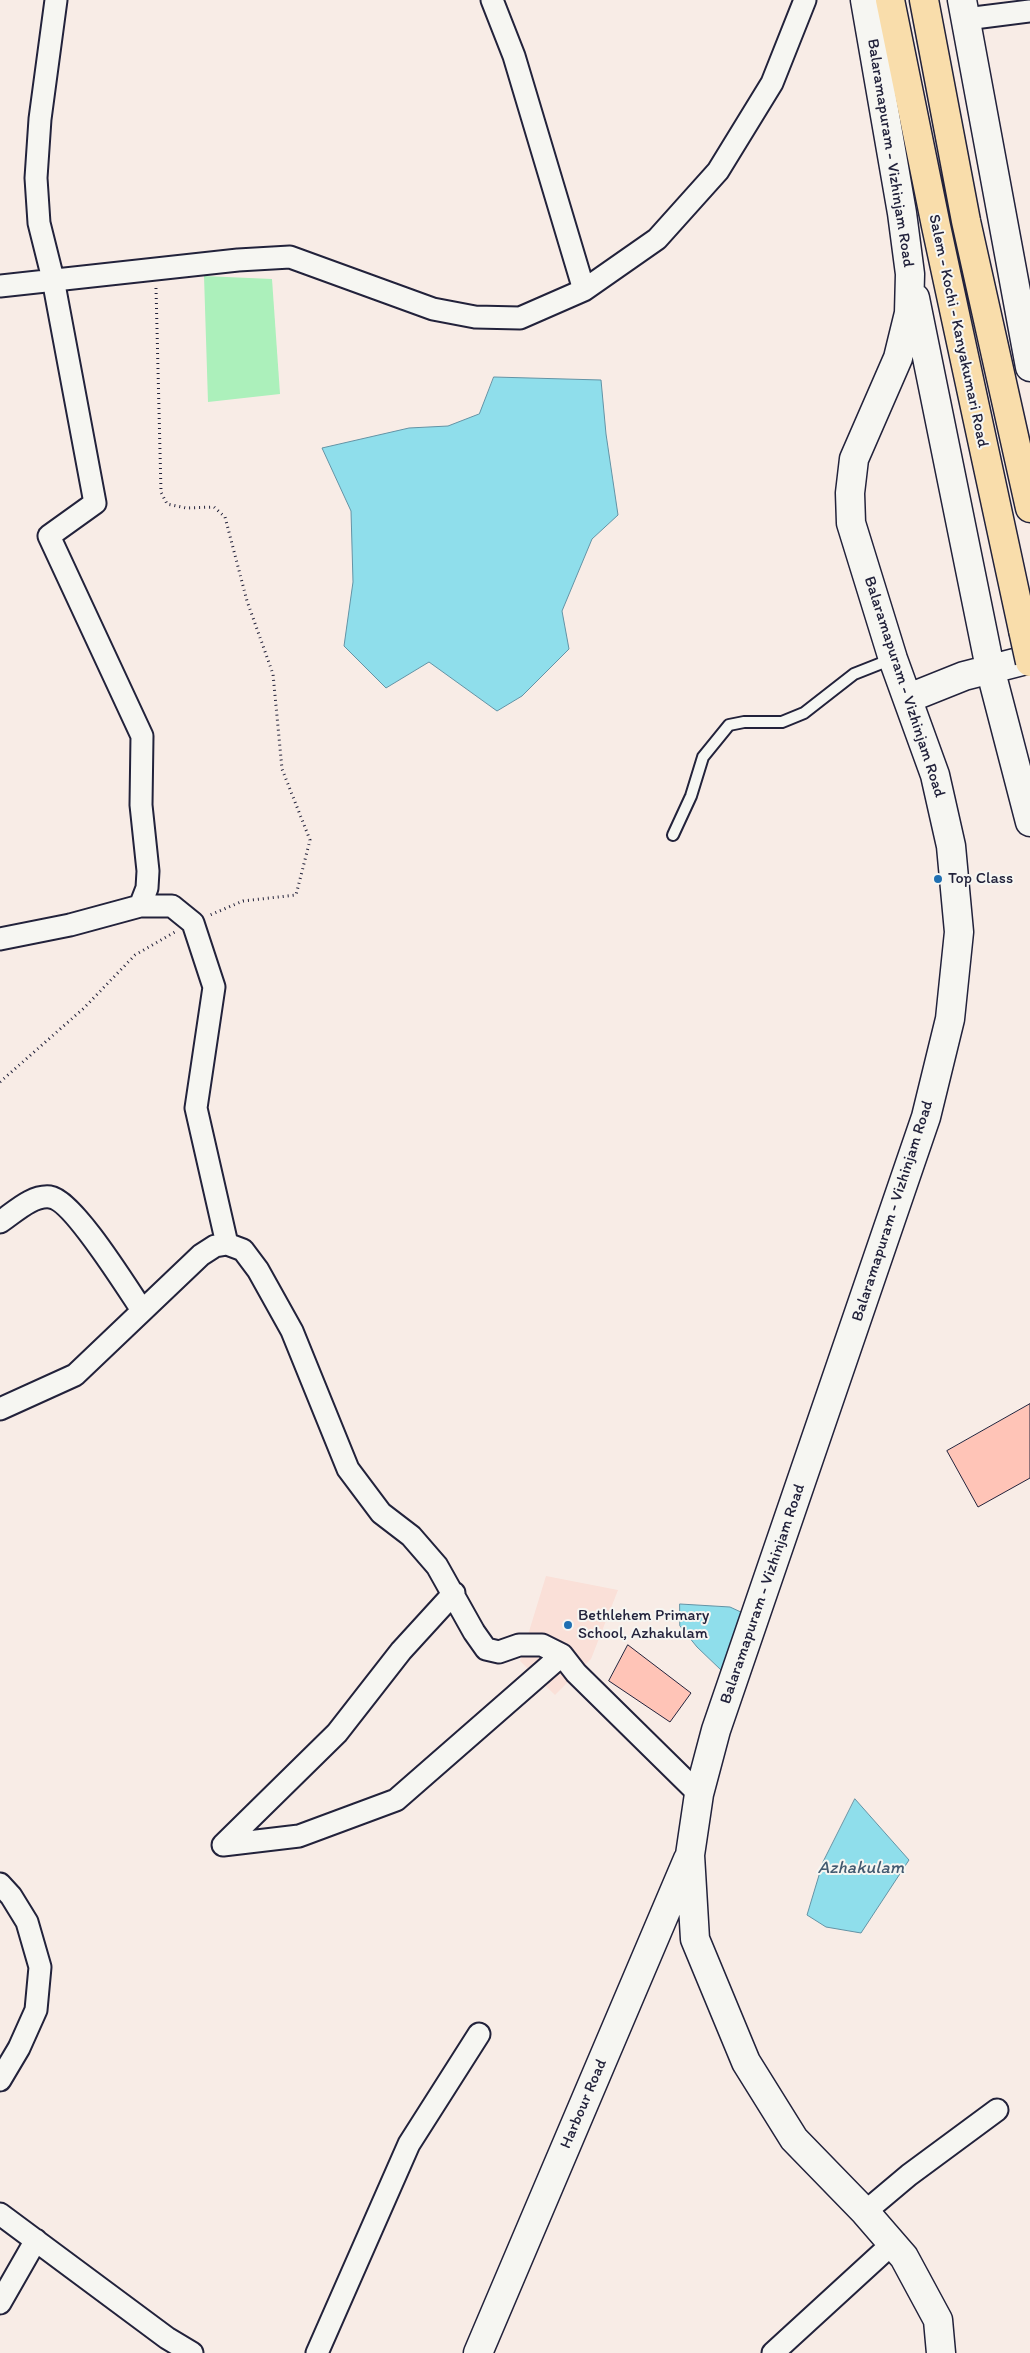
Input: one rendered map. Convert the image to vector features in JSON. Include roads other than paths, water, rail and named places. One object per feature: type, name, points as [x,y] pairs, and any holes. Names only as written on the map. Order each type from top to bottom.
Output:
[{"type":"highway","name":"Salem - Kochi - Kanyakumari Road","points":[[890,0],[938,236],[1030,661]]},
{"type":"highway","name":"Salem - Kochi - Kanyakumari Road","points":[[924,0],[966,221],[1030,508]]},
{"type":"main road","name":"Balaramapuram - Vizhinjam Road","points":[[865,0],[910,274],[909,313],[898,358],[854,459],[850,493],[851,523],[893,659],[909,698],[935,775],[951,846],[959,932],[950,1019],[926,1117],[716,1730],[700,1794],[690,1855],[696,1939],[746,2062],[794,2139],[865,2212],[904,2257],[938,2320],[941,2353]]},
{"type":"main road","points":[[964,10],[1030,367]]},
{"type":"main road","points":[[910,274],[990,668],[1030,822]]},
{"type":"main road","points":[[909,698],[964,676],[990,668],[1030,661]]},
{"type":"main road","name":"Harbour Road","points":[[478,2353],[690,1855]]},
{"type":"street","points":[[56,0],[40,119],[36,178],[39,223],[52,280],[95,503],[49,536],[142,736],[141,805],[148,871],[147,888],[140,906]]},
{"type":"street","points":[[492,0],[514,56],[584,290]]},
{"type":"street","points":[[0,286],[238,260],[290,257],[433,309],[475,317],[520,318],[584,290],[657,239],[718,171],[772,83],[805,0]]},
{"type":"street","points":[[964,10],[1030,11]]},
{"type":"street","points":[[0,939],[70,925],[140,906],[172,906],[193,923],[214,987],[196,1108],[227,1244]]},
{"type":"street","points":[[0,1222],[35,1198],[52,1197],[68,1207],[87,1230],[142,1310]]},
{"type":"street","points":[[0,1409],[75,1375],[201,1255],[215,1246],[227,1244],[243,1250],[258,1270],[292,1331],[348,1469],[381,1513],[411,1536],[437,1566],[454,1593],[474,1632],[486,1649],[499,1652],[519,1645],[542,1645],[562,1656],[576,1673],[700,1794]]},
{"type":"street","points":[[454,1593],[401,1651],[337,1733],[223,1845],[299,1836],[396,1800],[562,1656]]},
{"type":"street","points":[[0,1884],[11,1896],[27,1922],[40,1967],[36,2010],[19,2048],[0,2080]]},
{"type":"street","points":[[317,2353],[352,2279],[409,2144],[479,2034]]},
{"type":"street","points":[[865,2212],[909,2175],[996,2110]]},
{"type":"street","points":[[0,2214],[167,2338],[192,2353]]},
{"type":"street","points":[[0,2303],[36,2240]]},
{"type":"street","points":[[773,2353],[892,2244]]},
{"type":"lane","points":[[673,835],[692,796],[703,757],[728,725],[744,722],[782,722],[804,713],[854,674],[893,659]]},
{"type":"water","points":[[494,377],[601,380],[606,434],[618,515],[592,539],[562,611],[569,649],[522,696],[497,711],[429,662],[386,688],[344,646],[353,582],[351,511],[322,448],[409,428],[448,426],[479,414]]},
{"type":"water","points":[[680,1604],[730,1607],[743,1613],[721,1670],[697,1647],[680,1626]]},
{"type":"water","name":"Azhakulam","points":[[855,1799],[909,1860],[861,1933],[826,1927],[807,1915],[823,1862]]},
{"type":"place","name":"Top Class","points":[[938,879]]},
{"type":"place","name":"Bethlehem Primary School, Azhakulam","points":[[568,1625]]}]
